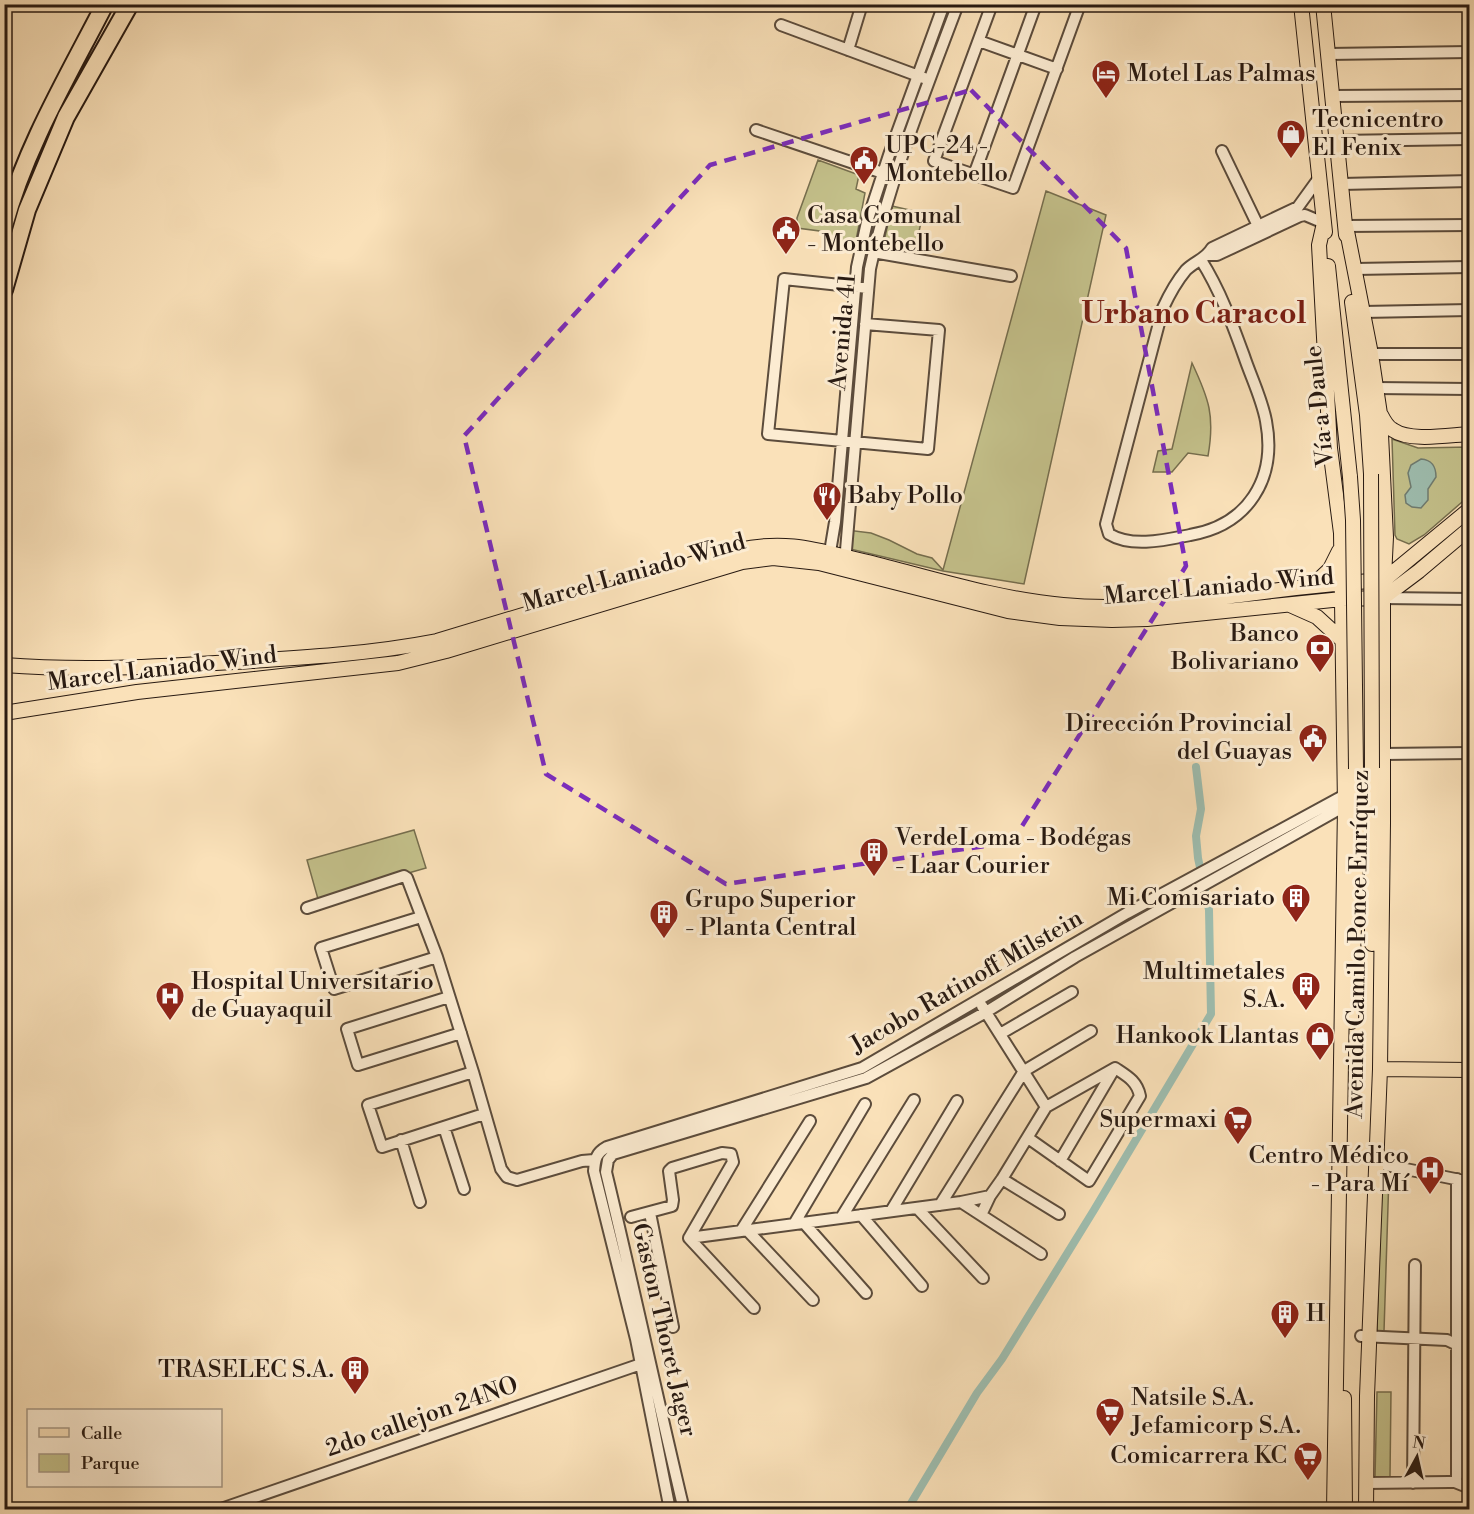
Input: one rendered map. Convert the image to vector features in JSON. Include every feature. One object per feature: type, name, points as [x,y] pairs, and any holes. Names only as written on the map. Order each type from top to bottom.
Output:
[{"type":"highway","points":[[4,226],[11,202],[42,125],[105,4]]},
{"type":"highway","points":[[4,290],[27,210],[66,117],[130,4]]},
{"type":"main road","name":"Vía a Daule","points":[[1301,4],[1350,477]]},
{"type":"main road","name":"Vía a Daule","points":[[1323,4],[1346,226],[1347,276],[1367,415],[1371,474]]},
{"type":"main road","name":"Vía a Daule","points":[[1324,223],[1318,245],[1330,448]]},
{"type":"main road","name":"Vía a Daule","points":[[1346,226],[1371,354],[1380,414]]},
{"type":"main road","name":"Avenida Camilo Ponce Enríquez","points":[[1366,1509],[1367,1396],[1364,1340],[1370,1314],[1372,1157],[1383,823],[1383,598],[1386,537],[1380,414]]},
{"type":"main road","points":[[1380,414],[1386,424],[1402,435],[1470,434]]},
{"type":"main road","name":"Avenida Camilo Ponce Enríquez","points":[[1330,448],[1341,540],[1345,801],[1334,1509]]},
{"type":"main road","name":"Avenida Camilo Ponce Enríquez","points":[[1371,474],[1372,848],[1376,1069]]},
{"type":"main road","name":"Avenida Camilo Ponce Enríquez","points":[[1345,1509],[1344,1265],[1357,830],[1353,520],[1350,477]]},
{"type":"main road","points":[[1384,580],[1470,509]]},
{"type":"main road","points":[[1383,598],[1466,533]]},
{"type":"main road","points":[[1311,586],[1330,569],[1341,540],[1350,548],[1366,553],[1375,550],[1386,537]]},
{"type":"main road","points":[[1386,537],[1395,551],[1403,554],[1419,551]]},
{"type":"main road","name":"Marcel Laniado Wind","points":[[4,665],[121,669],[298,658],[400,648],[437,641],[738,550],[772,544],[791,545],[829,559],[1008,611],[1060,618],[1147,619],[1285,604],[1383,598]]},
{"type":"main road","name":"Marcel Laniado Wind","points":[[4,713],[137,692],[398,663],[446,651],[742,562],[773,558],[829,559]]},
{"type":"main road","name":"Marcel Laniado Wind","points":[[844,563],[1011,597],[1061,605],[1111,609],[1153,607],[1311,586],[1384,580]]},
{"type":"main road","points":[[1285,604],[1317,617],[1341,639]]},
{"type":"main road","points":[[1356,770],[1345,801],[1357,830]]},
{"type":"main road","points":[[1372,805],[1383,823],[1372,848]]},
{"type":"main road","points":[[1376,1069],[1470,1070]]},
{"type":"main road","name":"Avenida Camilo Ponce Enríquez","points":[[1358,1509],[1368,1179],[1372,1157]]},
{"type":"main road","points":[[1344,1265],[1337,1283],[1344,1298]]},
{"type":"main road","points":[[1336,1375],[1344,1328]]},
{"type":"street","points":[[848,50],[862,4]]},
{"type":"street","name":"Avenida 41","points":[[829,559],[857,267],[867,222],[944,4]]},
{"type":"street","name":"Avenida 41","points":[[844,563],[873,252],[900,159],[958,4]]},
{"type":"street","points":[[992,4],[934,161],[1013,188],[1080,4]]},
{"type":"street","points":[[974,174],[1036,4]]},
{"type":"street","points":[[781,25],[930,80]]},
{"type":"street","points":[[936,27],[948,31]]},
{"type":"street","points":[[979,41],[1057,69]]},
{"type":"street","points":[[1328,54],[1470,52]]},
{"type":"street","points":[[1333,96],[1470,95]]},
{"type":"street","points":[[756,130],[883,174]]},
{"type":"street","points":[[1337,141],[1470,139]]},
{"type":"street","points":[[1222,151],[1260,229]]},
{"type":"street","points":[[1260,229],[1298,207],[1319,178]]},
{"type":"street","points":[[1342,184],[1470,181]]},
{"type":"street","points":[[1204,258],[1228,312],[1266,420],[1269,452],[1263,478],[1251,501],[1234,518],[1210,532],[1136,542],[1118,540],[1109,534],[1106,524],[1163,308],[1173,288],[1188,269],[1204,258],[1212,248],[1300,216],[1305,215],[1324,223]]},
{"type":"street","points":[[1346,226],[1470,225]]},
{"type":"street","points":[[873,252],[1011,276]]},
{"type":"street","points":[[1355,269],[1470,267]]},
{"type":"street","points":[[865,324],[939,330],[928,449],[768,434],[784,279],[868,288]]},
{"type":"street","points":[[1363,312],[1470,310]]},
{"type":"street","points":[[1371,354],[1470,354]]},
{"type":"street","points":[[1376,388],[1469,389]]},
{"type":"street","points":[[1383,598],[1470,599]]},
{"type":"street","points":[[1383,754],[1470,753]]},
{"type":"street","name":"Jacobo Ratinoff Milstein","points":[[608,1160],[613,1154],[623,1150],[862,1068],[1127,913],[1345,801]]},
{"type":"street","name":"Jacobo Ratinoff Milstein","points":[[594,1160],[598,1152],[607,1147],[866,1078],[986,1012],[1075,957],[1345,801]]},
{"type":"street","points":[[307,908],[404,876],[409,881],[437,957],[501,1169],[507,1177],[517,1180],[582,1161],[594,1160]]},
{"type":"street","points":[[421,917],[321,948],[334,989],[437,957]]},
{"type":"street","points":[[1000,1034],[1071,992]]},
{"type":"street","points":[[449,997],[347,1029],[358,1065],[461,1033]]},
{"type":"street","points":[[978,1001],[1046,1107]]},
{"type":"street","points":[[940,1205],[1024,1071],[1091,1031]]},
{"type":"street","points":[[981,1215],[990,1196],[1046,1107],[1115,1068]]},
{"type":"street","points":[[1028,1138],[1089,1181],[1140,1096],[1133,1081],[1115,1068]]},
{"type":"street","points":[[1060,1161],[1115,1068]]},
{"type":"street","points":[[473,1072],[368,1105],[382,1147],[484,1114]]},
{"type":"street","points":[[841,1218],[914,1100]]},
{"type":"street","points":[[891,1211],[957,1101]]},
{"type":"street","points":[[799,1223],[865,1104]]},
{"type":"street","points":[[744,1231],[810,1121]]},
{"type":"street","points":[[444,1127],[464,1189]]},
{"type":"street","points":[[401,1140],[420,1202]]},
{"type":"street","points":[[631,1218],[672,1206],[669,1171],[672,1168],[722,1153],[731,1154],[733,1162],[689,1238]]},
{"type":"street","points":[[1372,1157],[1470,1182]]},
{"type":"street","name":"Gaston Thoret Jager","points":[[594,1160],[594,1172],[649,1365],[684,1509]]},
{"type":"street","name":"Gaston Thoret Jager","points":[[608,1160],[606,1172],[640,1364],[670,1509]]},
{"type":"street","points":[[1002,1179],[1059,1214]]},
{"type":"street","points":[[1455,1482],[1457,1477],[1457,1179]]},
{"type":"street","points":[[689,1238],[962,1202],[990,1196]]},
{"type":"street","points":[[962,1202],[1041,1254]]},
{"type":"street","points":[[917,1208],[983,1278]]},
{"type":"street","points":[[650,1213],[673,1327]]},
{"type":"street","points":[[861,1215],[922,1286]]},
{"type":"street","points":[[799,1223],[866,1293]]},
{"type":"street","points":[[744,1231],[813,1300]]},
{"type":"street","points":[[689,1238],[754,1308]]},
{"type":"street","points":[[1413,1483],[1415,1265]]},
{"type":"street","points":[[1364,1340],[1414,1337],[1447,1340],[1470,1351]]},
{"type":"street","name":"2do callejon 24NO","points":[[218,1509],[640,1364]]},
{"type":"street","points":[[1366,1483],[1455,1482],[1470,1488]]},
{"type":"highlighted area","points":[[971,90],[1126,248],[1186,566],[1012,842],[726,884],[546,774],[464,436],[710,165]]},
{"type":"green space","points":[[818,160],[859,175],[856,189],[865,193],[854,251],[824,247],[827,232],[797,228],[797,218]]},
{"type":"green space","points":[[1046,191],[1106,215],[1024,584],[943,571],[846,548],[847,530],[871,533],[917,554],[932,558],[943,570]]},
{"type":"green space","points":[[892,206],[923,213],[914,255],[882,250]]},
{"type":"green space","points":[[1192,363],[1203,387],[1209,408],[1211,430],[1208,456],[1188,453],[1172,472],[1153,472],[1158,451],[1172,449]]},
{"type":"green space","points":[[1392,439],[1418,448],[1469,447],[1469,496],[1424,535],[1409,544],[1397,539],[1395,535]]},
{"type":"green space","points":[[414,830],[426,868],[318,899],[307,860]]},
{"type":"green space","points":[[1382,1173],[1389,1175],[1384,1331],[1378,1333],[1377,1330]]},
{"type":"green space","points":[[1377,1392],[1391,1392],[1390,1477],[1375,1477]]},
{"type":"shaded area","points":[[1421,459],[1433,464],[1436,477],[1428,489],[1428,500],[1421,508],[1412,507],[1406,503],[1405,495],[1411,487],[1408,473],[1411,465]]},
{"type":"waterway","points":[[907,1510],[977,1393],[1002,1359],[1094,1210],[1211,1014],[1209,910],[1198,858],[1196,836],[1201,809],[1196,767]]},
{"type":"place","name":"Motel Las Palmas","points":[[1106,100]]},
{"type":"place","name":"Tecnicentro El Fenix","points":[[1291,160]]},
{"type":"place","name":"UPC-24 - Montebello","points":[[864,186]]},
{"type":"place","name":"Casa Comunal - Montebello","points":[[786,256]]},
{"type":"place","name":"Baby Pollo","points":[[827,522]]},
{"type":"place","name":"Banco Bolivariano","points":[[1320,674]]},
{"type":"place","name":"Dirección Provincial del Guayas","points":[[1313,764]]},
{"type":"place","name":"VerdeLoma - Bodégas - Laar Courier","points":[[874,878]]},
{"type":"place","name":"Mi Comisariato","points":[[1296,924]]},
{"type":"place","name":"Grupo Superior - Planta Central","points":[[664,940]]},
{"type":"place","name":"Multimetales S.A.","points":[[1306,1012]]},
{"type":"place","name":"Hospital Universitario de Guayaquil","points":[[170,1022]]},
{"type":"place","name":"Hankook Llantas","points":[[1320,1062]]},
{"type":"place","name":"Supermaxi","points":[[1238,1146]]},
{"type":"place","name":"Centro Médico - Para Mí","points":[[1430,1196]]},
{"type":"place","name":"H","points":[[1285,1340]]},
{"type":"place","name":"TRASELEC S.A.","points":[[355,1396]]},
{"type":"place","name":"Natsile S.A. Jefamicorp S.A.","points":[[1110,1438]]},
{"type":"place","name":"Comicarrera KC","points":[[1308,1482]]},
{"type":"district","name":"Urbano Caracol","points":[[1194,314]]}]
